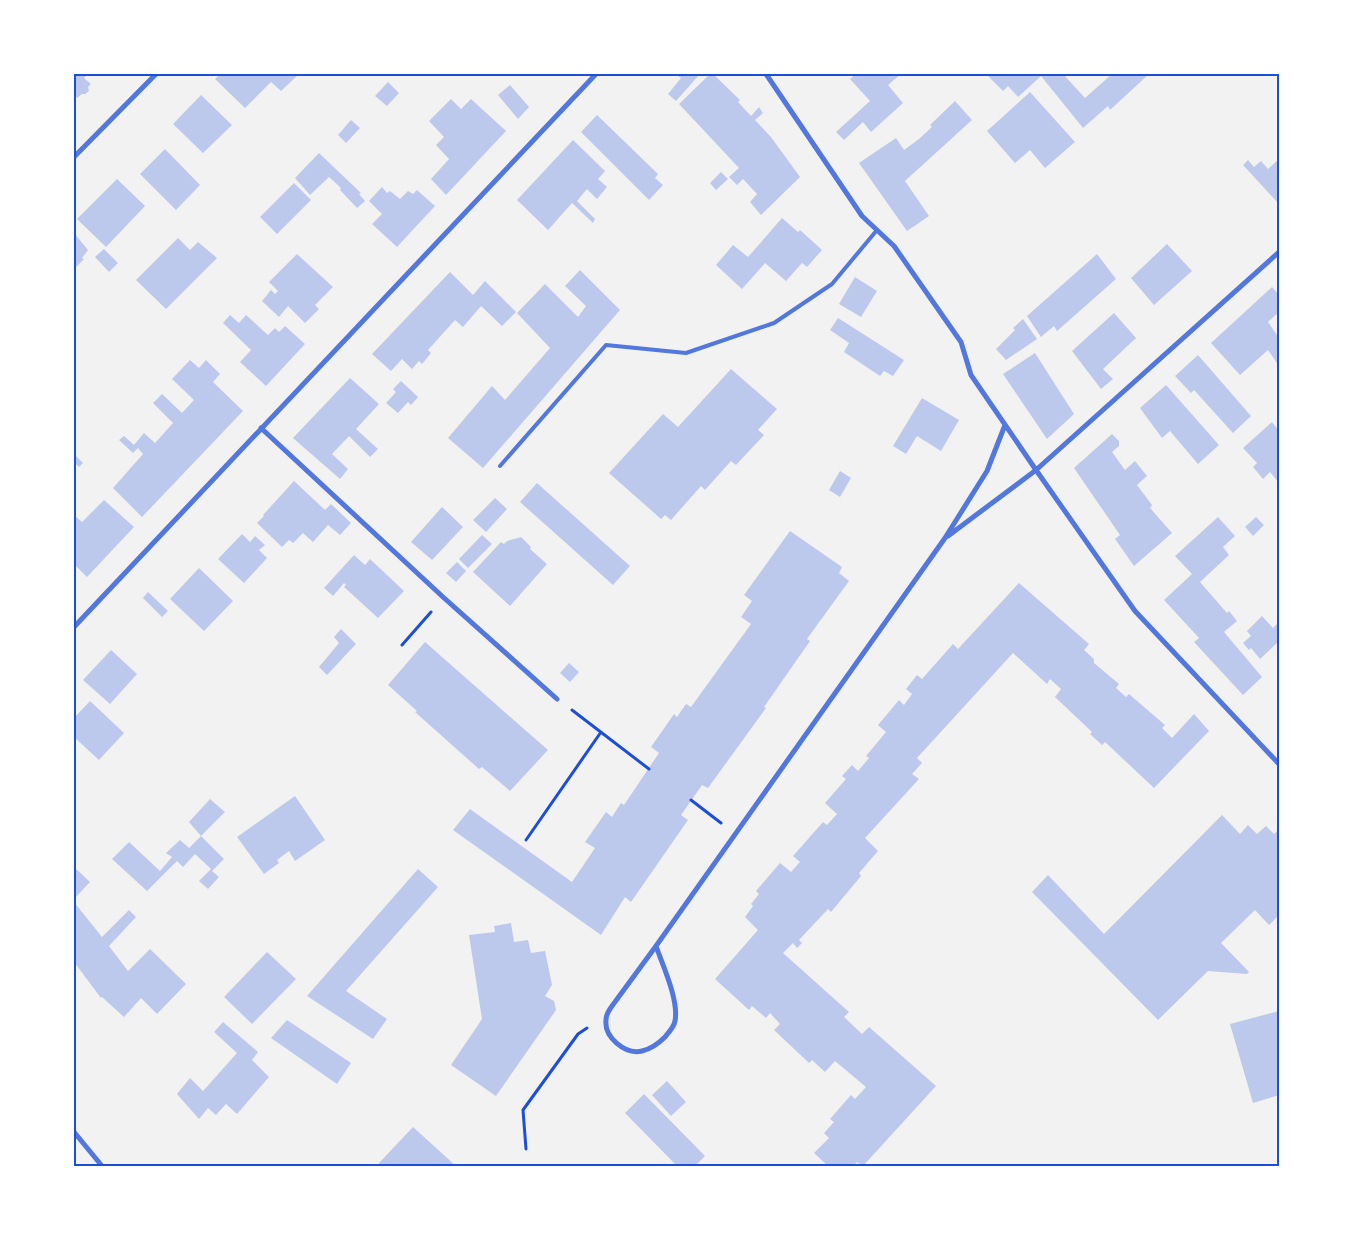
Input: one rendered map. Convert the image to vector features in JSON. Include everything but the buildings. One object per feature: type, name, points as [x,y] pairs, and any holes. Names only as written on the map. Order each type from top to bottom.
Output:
[{"type":"street","points":[[74,157],[156,74]]},
{"type":"street","points":[[74,627],[596,74]]},
{"type":"street","points":[[766,74],[862,216],[894,246],[961,342],[971,375],[1135,611],[1279,764]]},
{"type":"street","points":[[945,538],[1036,470],[1279,252]]},
{"type":"street","points":[[656,946],[673,996],[675,1021],[664,1038],[649,1048],[641,1051],[632,1051],[617,1044],[605,1022],[606,1015],[945,538],[986,471],[1005,425]]},
{"type":"street","points":[[261,428],[443,597],[558,699]]},
{"type":"street","points":[[74,1132],[102,1166]]},
{"type":"lane","points":[[500,466],[606,345],[686,353],[774,323],[832,284],[877,230]]},
{"type":"path","points":[[402,645],[423,621]]},
{"type":"path","points":[[558,699],[649,769]]},
{"type":"path","points":[[526,840],[601,732]]},
{"type":"path","points":[[691,800],[735,833]]},
{"type":"path","points":[[526,1149],[523,1110],[578,1034],[606,1015]]}]
